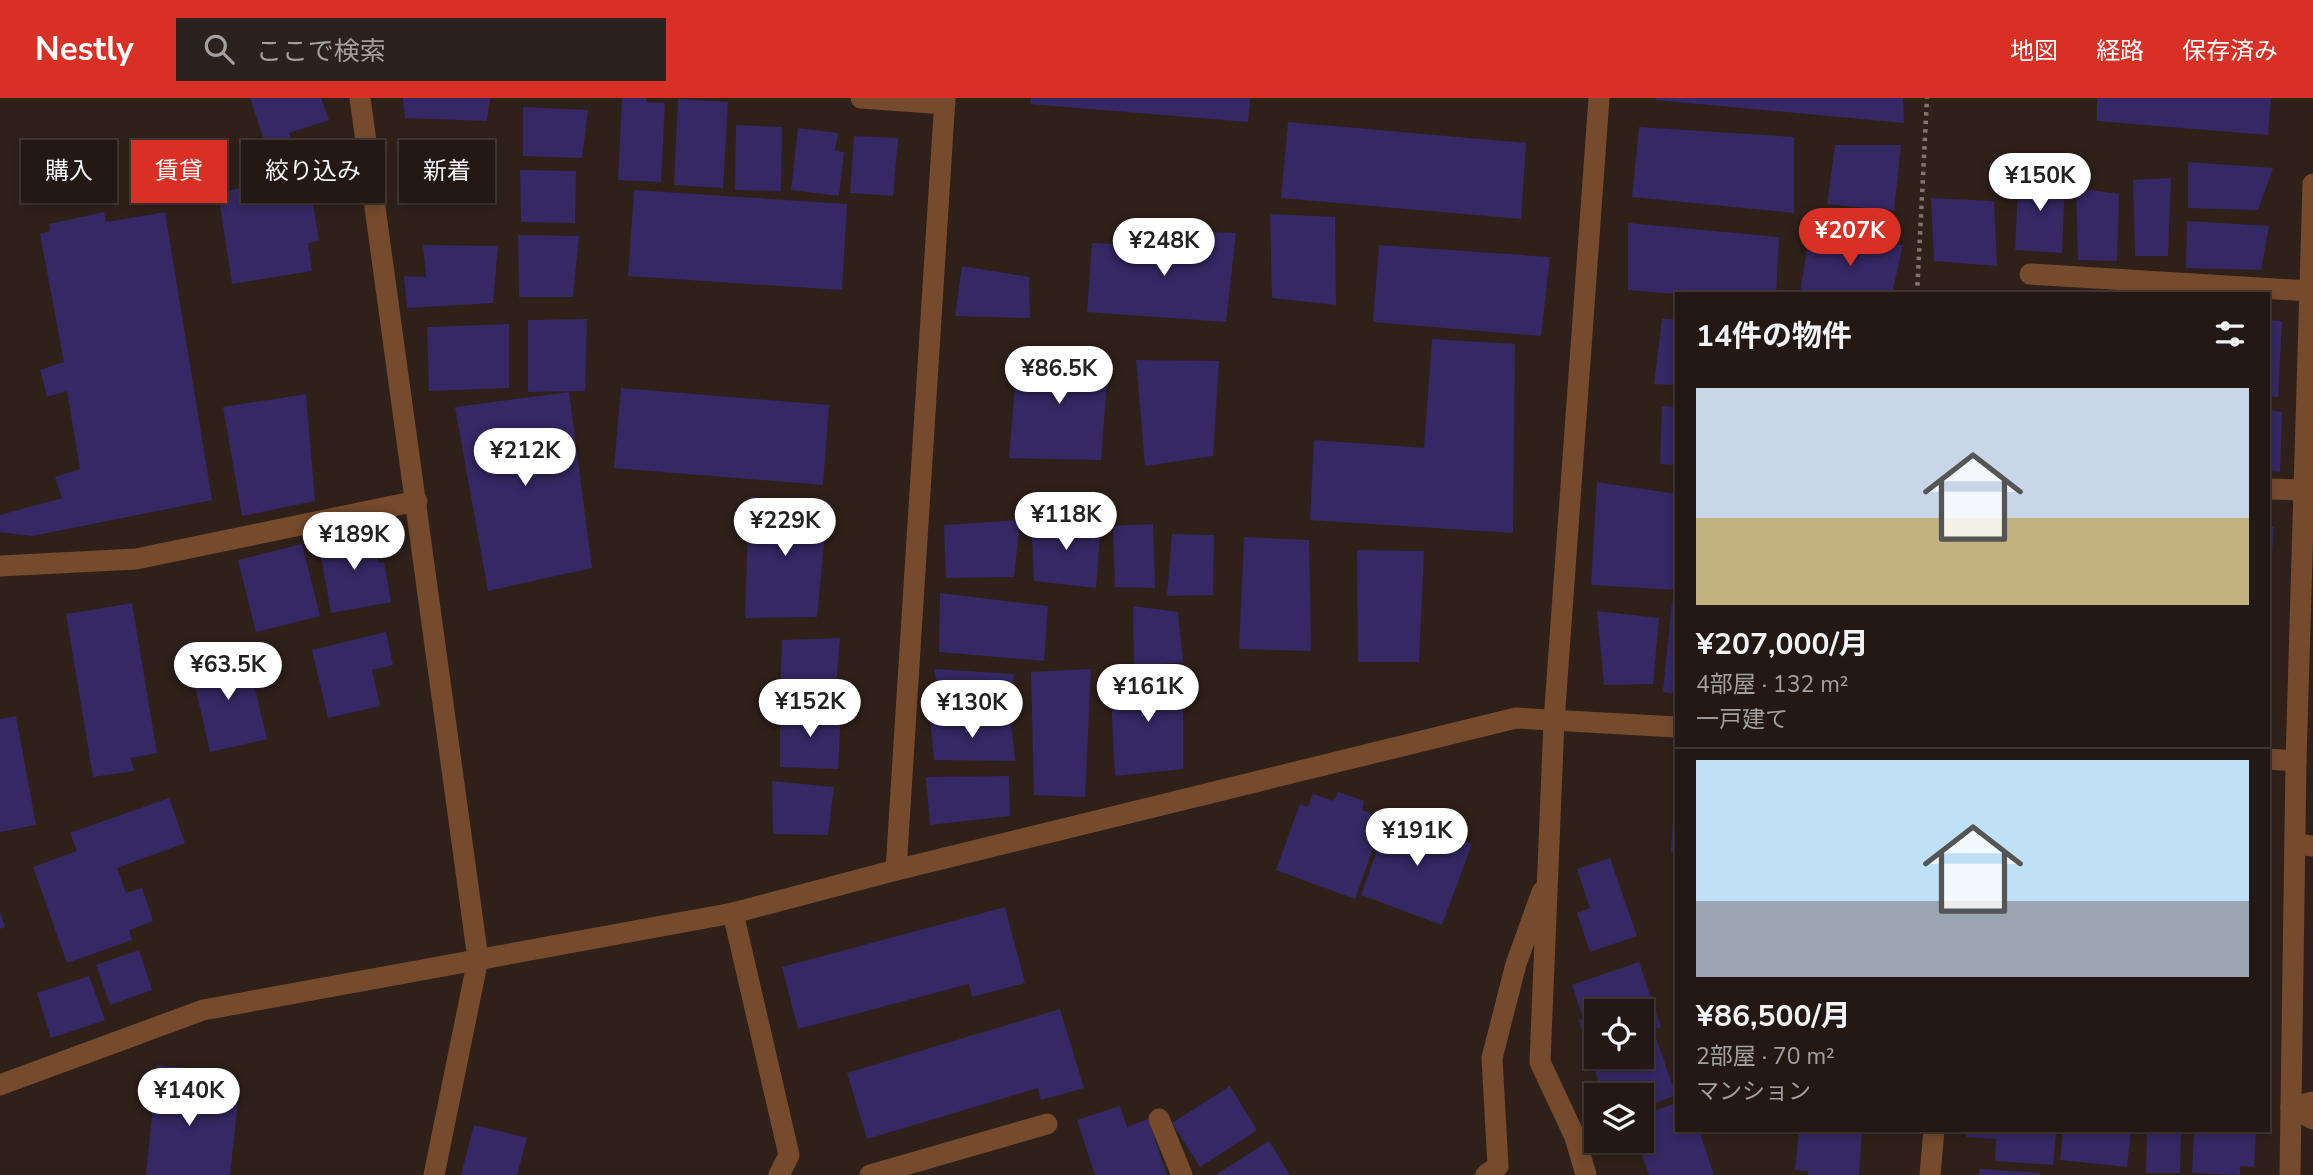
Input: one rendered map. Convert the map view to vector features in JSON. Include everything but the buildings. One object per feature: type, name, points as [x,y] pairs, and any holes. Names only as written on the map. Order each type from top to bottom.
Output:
[{"type":"street","points":[[359,98],[417,501],[478,959],[434,1175]]},
{"type":"street","points":[[861,98],[945,101],[896,870]]},
{"type":"street","points":[[1586,1175],[1575,1137],[1540,1062],[1554,720],[1599,98]]},
{"type":"street","points":[[2290,1175],[2305,845],[2296,761],[2310,387],[2309,291],[2313,184]]},
{"type":"street","points":[[2030,274],[2309,291]]},
{"type":"street","points":[[2270,489],[2305,490]]},
{"type":"street","points":[[0,565],[136,559],[417,501]]},
{"type":"street","points":[[0,1085],[203,1010],[733,913],[896,870],[1516,718],[1675,727]]},
{"type":"street","points":[[2270,759],[2296,761]]},
{"type":"street","points":[[1486,1175],[1498,1166],[1492,1058],[1516,964],[1549,874]]},
{"type":"street","points":[[733,913],[789,1155],[779,1175]]},
{"type":"street","points":[[2291,1107],[2313,1102]]},
{"type":"street","points":[[2291,1107],[2313,1119]]},
{"type":"street","points":[[1159,1119],[1182,1175]]},
{"type":"street","points":[[870,1175],[1047,1124]]},
{"type":"street","points":[[1930,1175],[1934,1132]]},
{"type":"path","points":[[1917,292],[1927,98]]}]
